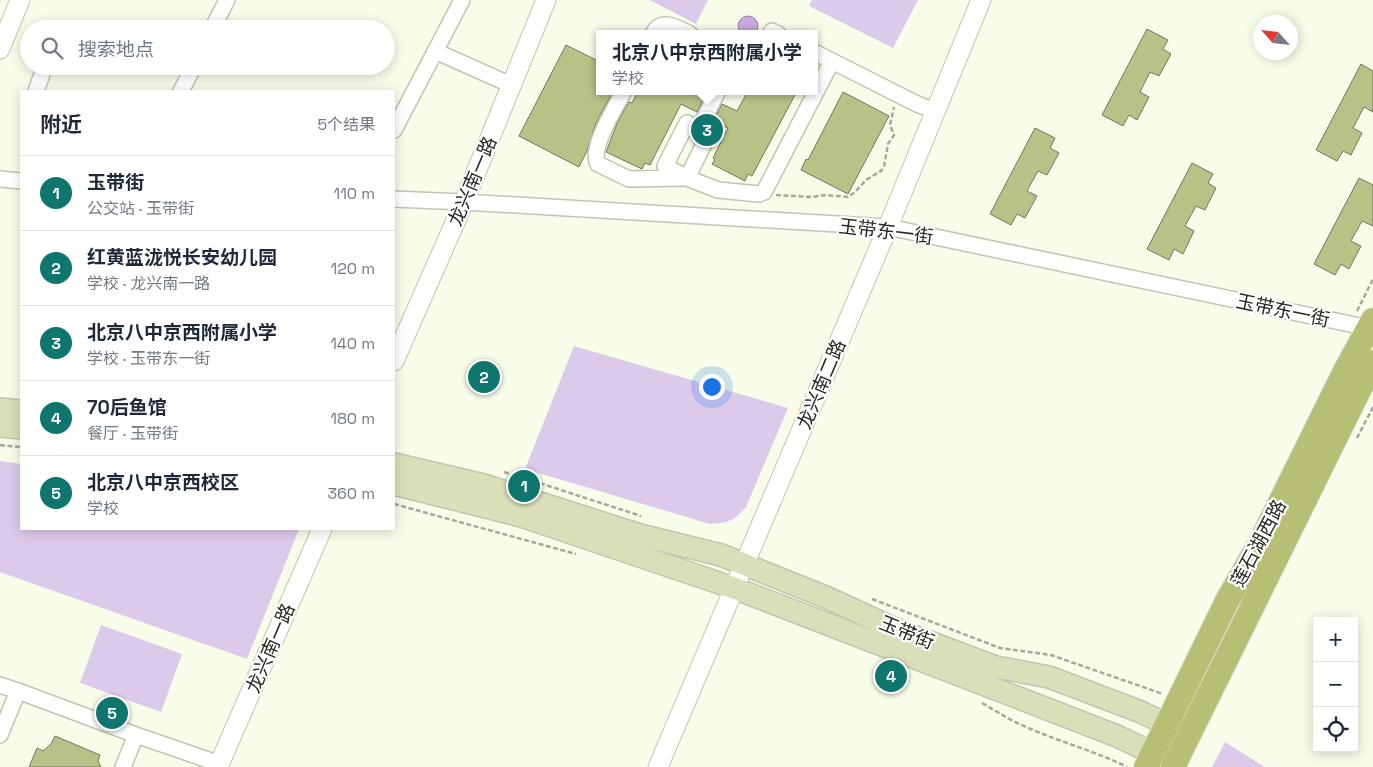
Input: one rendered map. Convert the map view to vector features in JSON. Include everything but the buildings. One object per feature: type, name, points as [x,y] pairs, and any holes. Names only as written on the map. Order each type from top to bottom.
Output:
[{"type":"main road","name":"莲石湖西路","points":[[1149,760],[1227,601],[1260,542],[1345,371],[1371,324]]},
{"type":"main road","name":"莲石湖西路","points":[[1174,765],[1373,362]]},
{"type":"main road","points":[[0,409],[20,411]]},
{"type":"main road","points":[[0,426],[20,428]]},
{"type":"main road","name":"玉带街","points":[[395,464],[484,485],[640,535],[721,555],[828,598],[902,631],[996,667],[1049,677],[1141,712],[1189,735]]},
{"type":"main road","name":"玉带街","points":[[395,484],[522,516],[734,588],[1108,733],[1149,760],[1174,765]]},
{"type":"street","points":[[0,25],[10,0]]},
{"type":"street","points":[[0,49],[20,0]]},
{"type":"street","points":[[217,20],[227,0]]},
{"type":"street","points":[[395,128],[462,0]]},
{"type":"street","name":"龙兴南一路","points":[[395,359],[464,202],[546,0]]},
{"type":"street","name":"龙兴南二路","points":[[658,767],[888,227],[981,0]]},
{"type":"street","points":[[654,30],[664,24],[672,25],[682,30]]},
{"type":"street","points":[[435,52],[511,85]]},
{"type":"street","points":[[818,54],[935,111]]},
{"type":"street","points":[[818,88],[832,61]]},
{"type":"street","points":[[36,90],[42,75]]},
{"type":"street","points":[[182,90],[189,75]]},
{"type":"street","points":[[622,95],[596,147],[595,159],[598,164],[625,178],[687,178]]},
{"type":"street","points":[[699,129],[716,95]]},
{"type":"street","points":[[687,178],[709,134],[687,123],[665,166],[687,178],[718,190],[759,194],[764,192],[814,95]]},
{"type":"street","points":[[0,179],[20,181]]},
{"type":"street","name":"玉带东一街","points":[[395,199],[888,227],[1371,324]]},
{"type":"street","name":"龙兴南一路","points":[[219,766],[322,530]]},
{"type":"street","points":[[0,685],[219,766]]},
{"type":"street","points":[[0,735],[18,691]]},
{"type":"street","points":[[123,767],[136,735]]},
{"type":"path","points":[[759,194],[812,197],[825,195],[842,198],[854,193],[866,180],[884,167],[885,151],[894,135],[890,125],[893,111],[900,95]]},
{"type":"path","points":[[0,445],[20,446]]},
{"type":"path","points":[[395,504],[582,556]]},
{"type":"path","points":[[981,702],[1012,721],[1032,730],[1127,767]]},
{"type":"shaded area","points":[[650,0],[708,0],[696,24]]},
{"type":"shaded area","points":[[812,0],[918,0],[893,48],[809,6]]},
{"type":"shaded area","points":[[744,17],[752,17],[757,22],[757,30],[739,30],[739,22]]},
{"type":"shaded area","points":[[574,346],[788,408],[746,507],[742,512],[722,523],[710,524],[525,469]]},
{"type":"shaded area","points":[[0,461],[20,464],[20,530],[299,530],[247,659],[0,572]]},
{"type":"shaded area","points":[[101,625],[182,654],[161,712],[80,683]]},
{"type":"shaded area","points":[[1225,742],[1265,767],[1212,767]]},
{"type":"place","name":"北京八中京西附属小学","points":[[707,130]]},
{"type":"place","name":"红黄蓝泷悦长安幼儿园","points":[[484,377]]},
{"type":"place","name":"玉带街","points":[[524,486]]},
{"type":"place","name":"70后鱼馆","points":[[891,676]]},
{"type":"place","name":"北京八中京西校区","points":[[112,713]]}]
